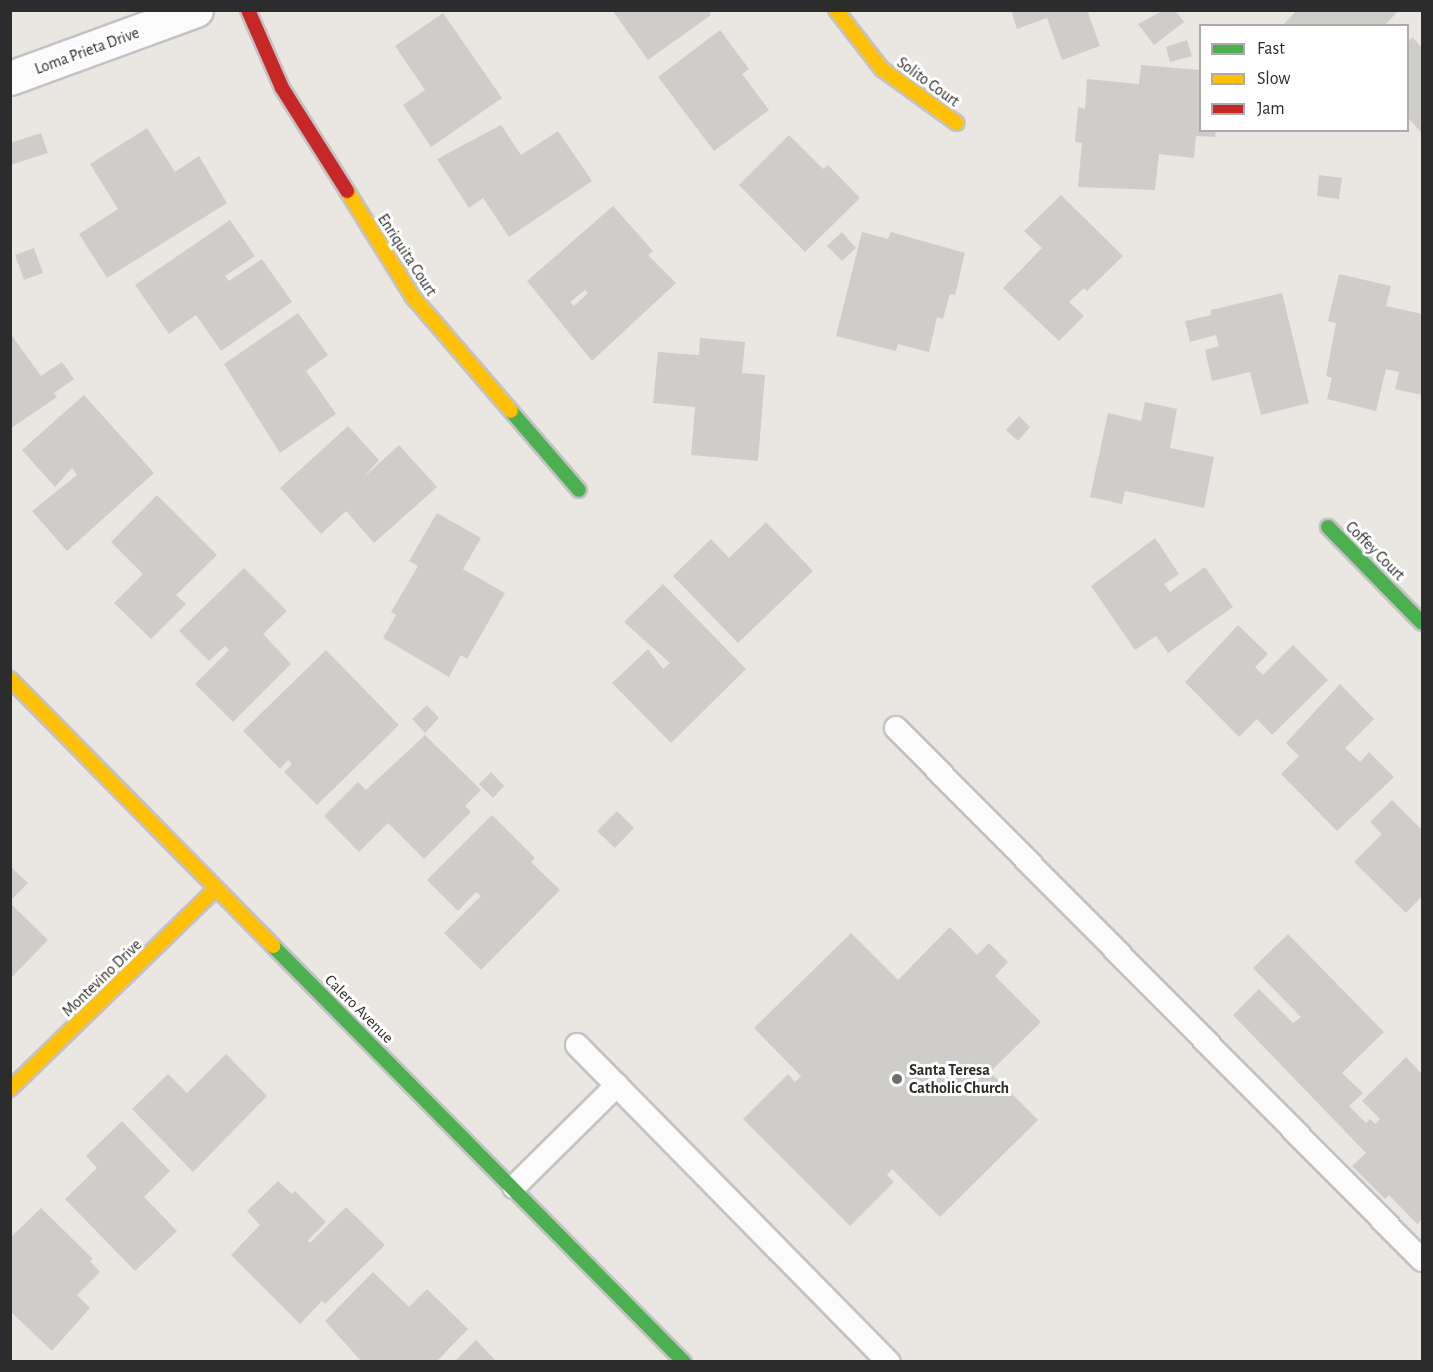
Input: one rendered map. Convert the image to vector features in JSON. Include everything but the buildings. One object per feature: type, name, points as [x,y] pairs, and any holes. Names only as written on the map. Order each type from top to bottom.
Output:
[{"type":"street","name":"Loma Prieta Drive","points":[[10,78],[196,10]]},
{"type":"street","name":"Enriquita Court","points":[[248,10],[282,88],[413,297],[579,490]]},
{"type":"street","name":"Solito Court","points":[[836,10],[882,69],[957,123]]},
{"type":"street","name":"Coffey Court","points":[[1328,527],[1422,623]]},
{"type":"street","name":"Calero Avenue","points":[[10,679],[514,1187],[684,1362]]},
{"type":"street","name":"Montevino Drive","points":[[10,1089],[216,889]]},
{"type":"lane","points":[[896,728],[1422,1260]]},
{"type":"lane","points":[[577,1045],[889,1362]]},
{"type":"lane","points":[[514,1187],[617,1085]]},
{"type":"traffic: fast","points":[[511,411],[579,490]]},
{"type":"traffic: fast","points":[[1328,527],[1422,623]]},
{"type":"traffic: fast","points":[[273,946],[684,1362]]},
{"type":"traffic: slow","points":[[836,10],[882,69],[957,123]]},
{"type":"traffic: slow","points":[[347,191],[413,297],[511,411]]},
{"type":"traffic: slow","points":[[10,679],[273,946]]},
{"type":"traffic: slow","points":[[10,1089],[216,889]]},
{"type":"traffic: jam","points":[[248,10],[282,88],[347,191]]},
{"type":"place","name":"Santa Teresa Catholic Church","points":[[897,1079]]}]
